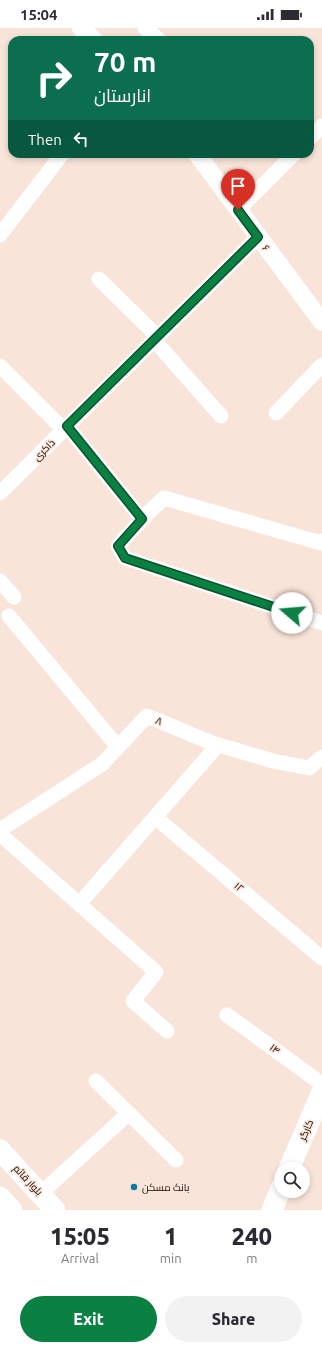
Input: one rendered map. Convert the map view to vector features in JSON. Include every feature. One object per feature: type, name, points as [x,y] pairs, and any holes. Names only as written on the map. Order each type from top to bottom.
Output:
[{"type":"main road","name":"کارگر","points":[[292,1162],[322,1092]]},
{"type":"main road","name":"بلوار قائم","points":[[4,1163],[40,1194],[55,1210]]},
{"type":"main road","points":[[272,1210],[277,1198]]},
{"type":"street","points":[[145,28],[154,36]]},
{"type":"street","points":[[0,235],[59,158]]},
{"type":"street","name":"۶","points":[[200,158],[322,322]]},
{"type":"street","points":[[238,210],[290,158]]},
{"type":"street","name":"ذاکری","points":[[0,493],[258,237]]},
{"type":"street","points":[[99,279],[156,338],[221,416]]},
{"type":"street","points":[[276,413],[322,365]]},
{"type":"street","points":[[0,366],[65,428],[145,516]]},
{"type":"street","points":[[322,542],[321,544],[164,498],[145,516],[118,546],[125,558],[322,623]]},
{"type":"street","points":[[0,581],[14,597]]},
{"type":"street","points":[[9,616],[118,747]]},
{"type":"street","name":"۸","points":[[0,830],[102,764],[147,716],[218,745],[273,761],[309,768],[322,757]]},
{"type":"street","points":[[79,904],[218,745]]},
{"type":"street","name":"۱۲","points":[[155,817],[322,958]]},
{"type":"street","points":[[0,834],[156,972],[134,1001],[167,1031]]},
{"type":"street","name":"۱۴","points":[[227,1015],[322,1084]]},
{"type":"street","points":[[96,1081],[176,1160]]},
{"type":"street","points":[[40,1194],[129,1113]]},
{"type":"place","name":"بانک مسکن","points":[[134,1187]]},
{"type":"route","points":[[238,210],[258,237],[67,426],[142,519],[118,546],[125,558],[292,613]]}]
